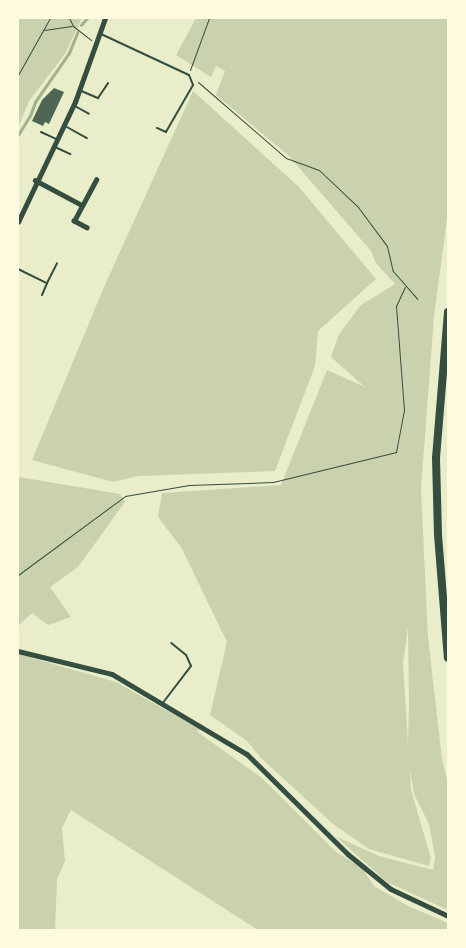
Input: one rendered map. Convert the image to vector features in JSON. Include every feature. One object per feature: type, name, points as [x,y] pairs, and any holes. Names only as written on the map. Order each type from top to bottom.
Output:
[{"type":"highway","points":[[448,312],[436,458],[438,535],[448,658]]},
{"type":"street","points":[[18,222],[35,180],[74,105],[105,18]]},
{"type":"street","points":[[35,180],[82,205]]},
{"type":"street","points":[[87,228],[74,221],[96,180]]},
{"type":"street","points":[[18,651],[112,674],[247,754],[348,854],[391,888],[448,916]]},
{"type":"lane","points":[[99,33],[189,75],[193,85],[166,132],[157,128]]},
{"type":"lane","points":[[79,90],[98,98],[108,83]]},
{"type":"lane","points":[[74,105],[89,114]]},
{"type":"lane","points":[[63,125],[87,138]]},
{"type":"lane","points":[[41,132],[56,139]]},
{"type":"lane","points":[[53,146],[70,154]]},
{"type":"lane","points":[[42,295],[57,263]]},
{"type":"lane","points":[[18,269],[47,283]]},
{"type":"lane","points":[[162,704],[190,666],[186,655],[171,643]]},
{"type":"path","points":[[18,75],[50,18]]},
{"type":"path","points":[[70,18],[73,26],[96,44]]},
{"type":"path","points":[[209,18],[189,75],[286,158],[319,170],[358,207],[387,246],[393,271],[405,288],[417,299]]},
{"type":"path","points":[[43,30],[73,26]]},
{"type":"path","points":[[18,576],[125,496],[189,485],[273,482],[396,452],[404,410],[396,306],[405,288]]},
{"type":"green space","points":[[18,18],[82,18],[65,54],[29,101],[18,128]]},
{"type":"green space","points":[[196,18],[448,18],[448,211],[434,316],[421,489],[428,637],[442,759],[448,783],[448,910],[387,882],[335,836],[379,856],[433,870],[435,857],[429,824],[414,794],[410,769],[411,790],[431,858],[429,866],[369,849],[333,824],[261,758],[247,741],[210,715],[227,642],[181,547],[158,517],[162,493],[281,485],[327,370],[365,387],[331,357],[339,334],[361,305],[395,284],[376,263],[371,251],[289,156],[216,95],[225,71],[216,66],[211,77],[176,55]],"holes":[[[408,627],[408,744],[403,663]]]},
{"type":"green space","points":[[193,91],[299,187],[376,279],[318,331],[315,366],[275,471],[138,476],[113,482],[32,460],[104,287]]},
{"type":"green space","points":[[19,477],[120,494],[125,502],[78,567],[50,587],[71,617],[48,625],[32,613],[18,626]]},
{"type":"green space","points":[[18,654],[116,682],[201,730],[196,731],[262,778],[336,852],[362,868],[374,886],[408,906],[448,923],[448,930],[258,930],[71,810],[62,828],[65,861],[57,879],[55,930],[18,930]]},
{"type":"building","points":[[54,88],[64,92],[49,124],[45,122],[43,126],[32,121],[42,100]]},
{"type":"waterway","points":[[81,25],[87,18]]},
{"type":"waterway","points":[[18,135],[30,116],[35,102],[69,53],[77,33]]}]
